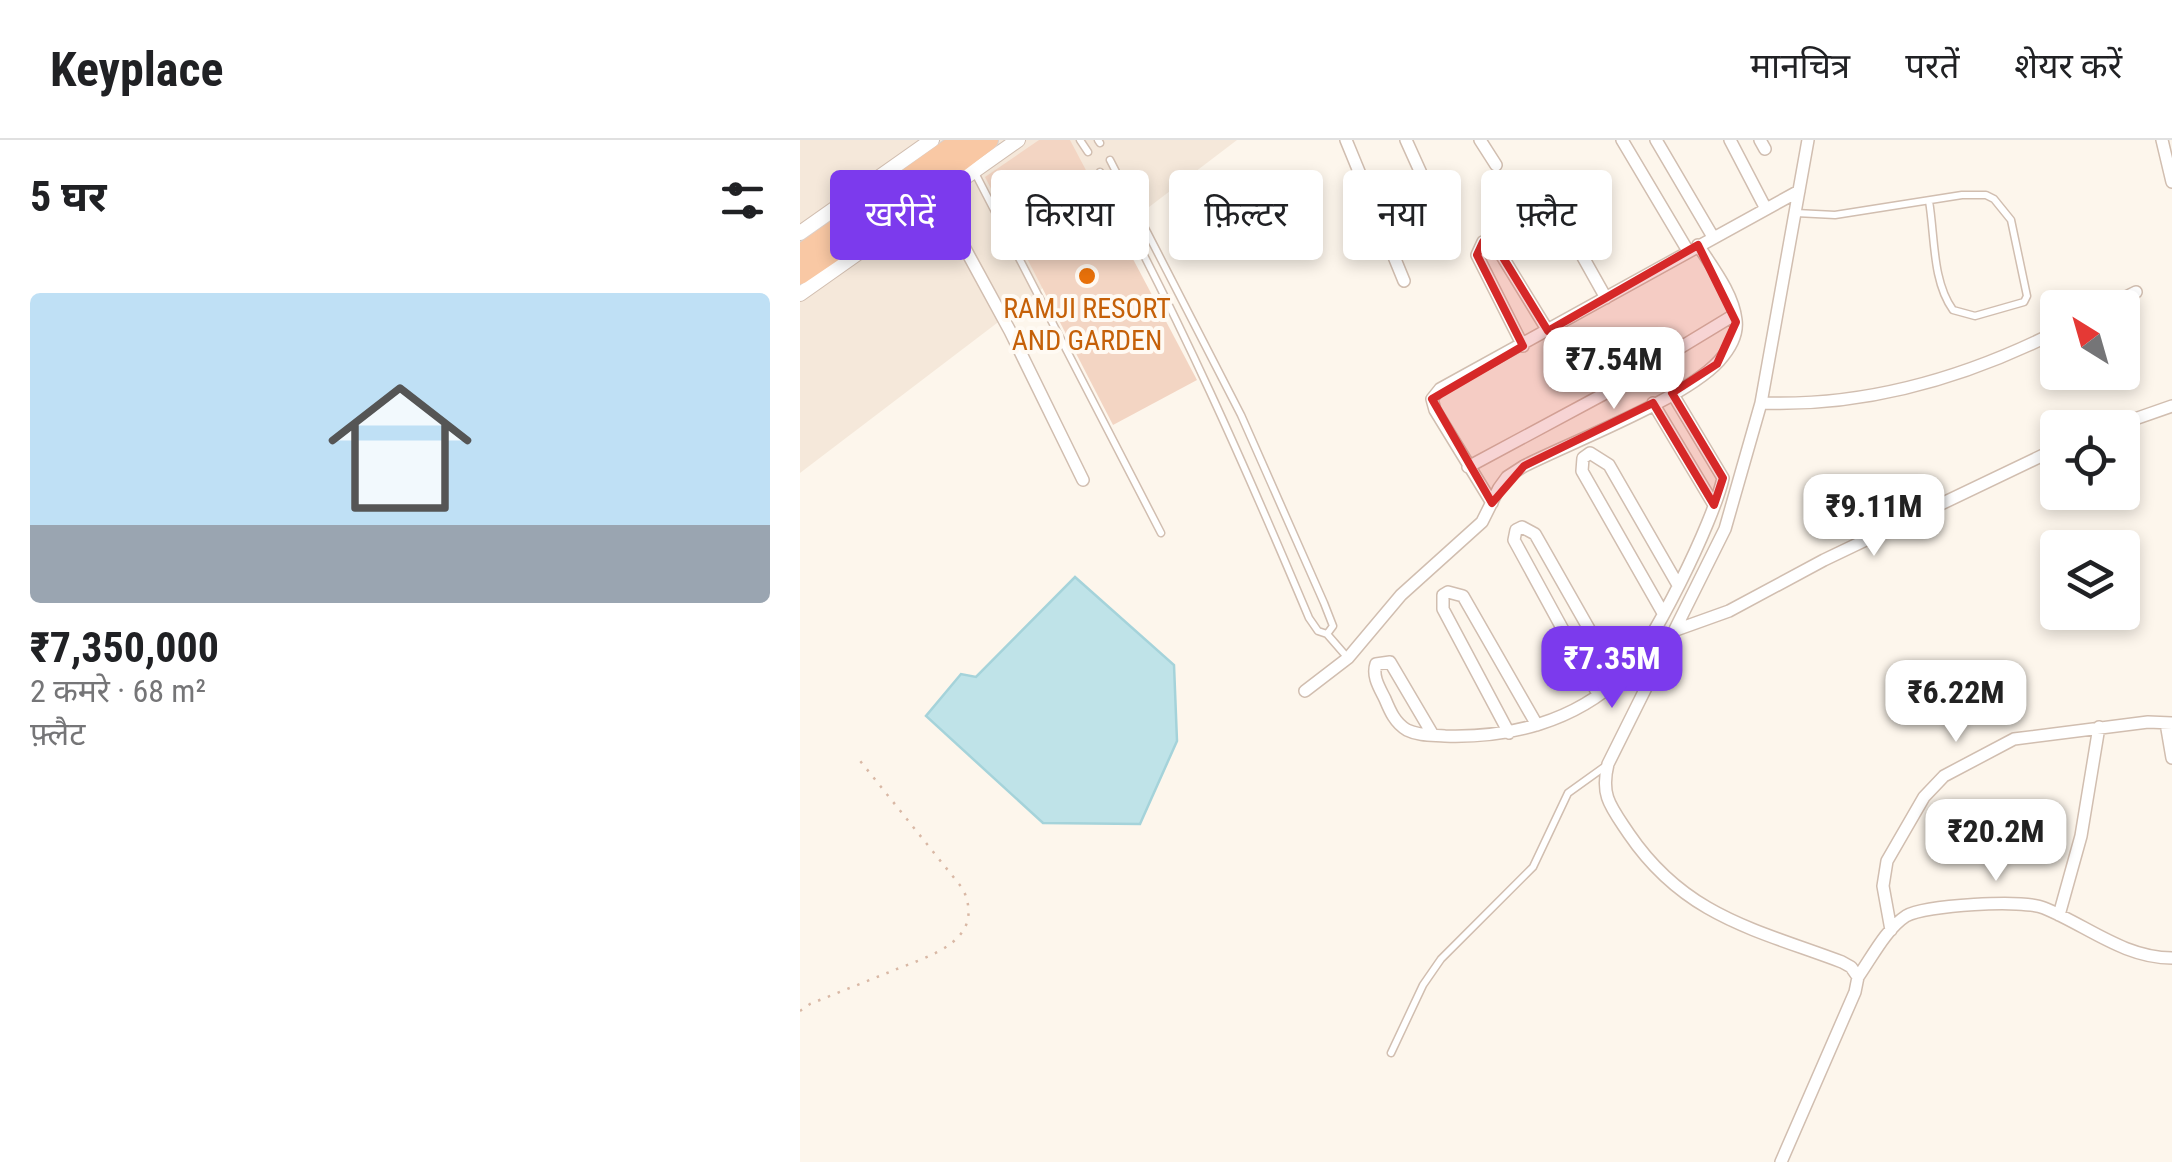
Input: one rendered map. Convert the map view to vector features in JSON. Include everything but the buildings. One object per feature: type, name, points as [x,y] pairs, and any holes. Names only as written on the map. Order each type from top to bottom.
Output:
[{"type":"highway","points":[[800,255],[962,140]]},
{"type":"highway","points":[[800,274],[988,140]]},
{"type":"street","points":[[800,233],[932,140]]},
{"type":"street","points":[[971,173],[1018,140]]},
{"type":"street","points":[[1346,140],[1404,282]]},
{"type":"street","points":[[1406,140],[1420,170]]},
{"type":"street","points":[[1480,140],[1496,164]]},
{"type":"street","points":[[1305,691],[1348,658],[1402,595],[1482,522],[1507,477],[1672,393],[1717,364],[1732,346],[1736,322],[1728,294],[1622,140]]},
{"type":"street","points":[[1656,140],[1713,237]]},
{"type":"street","points":[[1730,140],[1766,209]]},
{"type":"street","points":[[1808,140],[1760,404],[1725,530],[1608,764],[1603,784],[1609,805],[1640,851],[1677,890],[1728,919],[1842,962],[1858,976]]},
{"type":"street","points":[[2162,140],[2172,182]]},
{"type":"street","points":[[1492,504],[1435,410],[1432,399],[1440,389],[1799,191]]},
{"type":"street","points":[[1523,346],[1477,255],[1484,242],[1491,242],[1499,251],[1548,331]]},
{"type":"street","points":[[800,294],[849,260]]},
{"type":"street","points":[[971,260],[1083,480]]},
{"type":"street","points":[[1585,260],[1606,298]]},
{"type":"street","points":[[1468,466],[1602,395],[1734,315]]},
{"type":"street","points":[[1760,404],[1829,402],[1928,382],[1979,366],[2040,339]]},
{"type":"street","points":[[1433,735],[1390,662],[1376,664],[1374,675],[1395,719],[1404,728],[1433,735],[1510,733],[1537,725],[1598,694],[1636,661],[1678,585],[1723,478],[1672,393]]},
{"type":"street","points":[[1653,403],[1714,505]]},
{"type":"street","points":[[2140,417],[2172,406]]},
{"type":"street","points":[[1663,613],[1582,471],[1583,458],[1590,453],[1609,465],[1678,585]]},
{"type":"street","points":[[1676,630],[1729,611],[1824,560],[2040,457]]},
{"type":"street","points":[[1598,694],[1514,540],[1516,530],[1522,527],[1535,534],[1618,680]]},
{"type":"street","points":[[1510,733],[1444,609],[1441,600],[1448,592],[1463,596],[1537,725]]},
{"type":"street","points":[[1891,930],[1883,886],[1887,860],[1934,785],[1960,766],[2014,740],[2148,722],[2169,723],[2172,758]]},
{"type":"street","points":[[2059,915],[2081,836],[2099,728]]},
{"type":"street","points":[[1781,1162],[1855,992],[1858,976],[1891,930],[1914,912],[1972,905],[2035,904],[2138,953],[2172,958]]},
{"type":"lane","points":[[1080,140],[1088,152]]},
{"type":"lane","points":[[1110,160],[1241,415],[1333,626],[1327,634]]},
{"type":"lane","points":[[974,171],[1161,533]]},
{"type":"lane","points":[[1795,212],[1835,215],[1929,201],[1977,194],[1994,199],[2011,220],[2027,296],[2024,302],[1975,316],[1953,310],[1937,265],[1929,201]]},
{"type":"lane","points":[[1148,260],[1308,618],[1348,658]]},
{"type":"lane","points":[[1391,1053],[1422,985],[1441,959],[1533,867],[1568,793],[1608,764]]},
{"type":"path","points":[[800,1012],[810,1004],[948,948],[959,937],[968,918],[969,902],[963,889],[856,757]]},
{"type":"highlighted area","points":[[1483,242],[1499,251],[1548,331],[1698,245],[1736,322],[1717,364],[1672,393],[1723,478],[1714,505],[1653,403],[1524,466],[1492,503],[1432,399],[1523,346],[1477,255]]},
{"type":"shaded area","points":[[800,140],[1237,140],[1198,170],[1169,170],[1169,192],[1149,207],[1149,170],[991,170],[991,260],[1080,260],[800,473]]},
{"type":"water","points":[[1075,577],[1174,665],[1177,741],[1140,824],[1043,823],[926,716],[961,674],[976,677]]},
{"type":"place","name":"RAMJI RESORT AND GARDEN","points":[[1087,276]]}]
